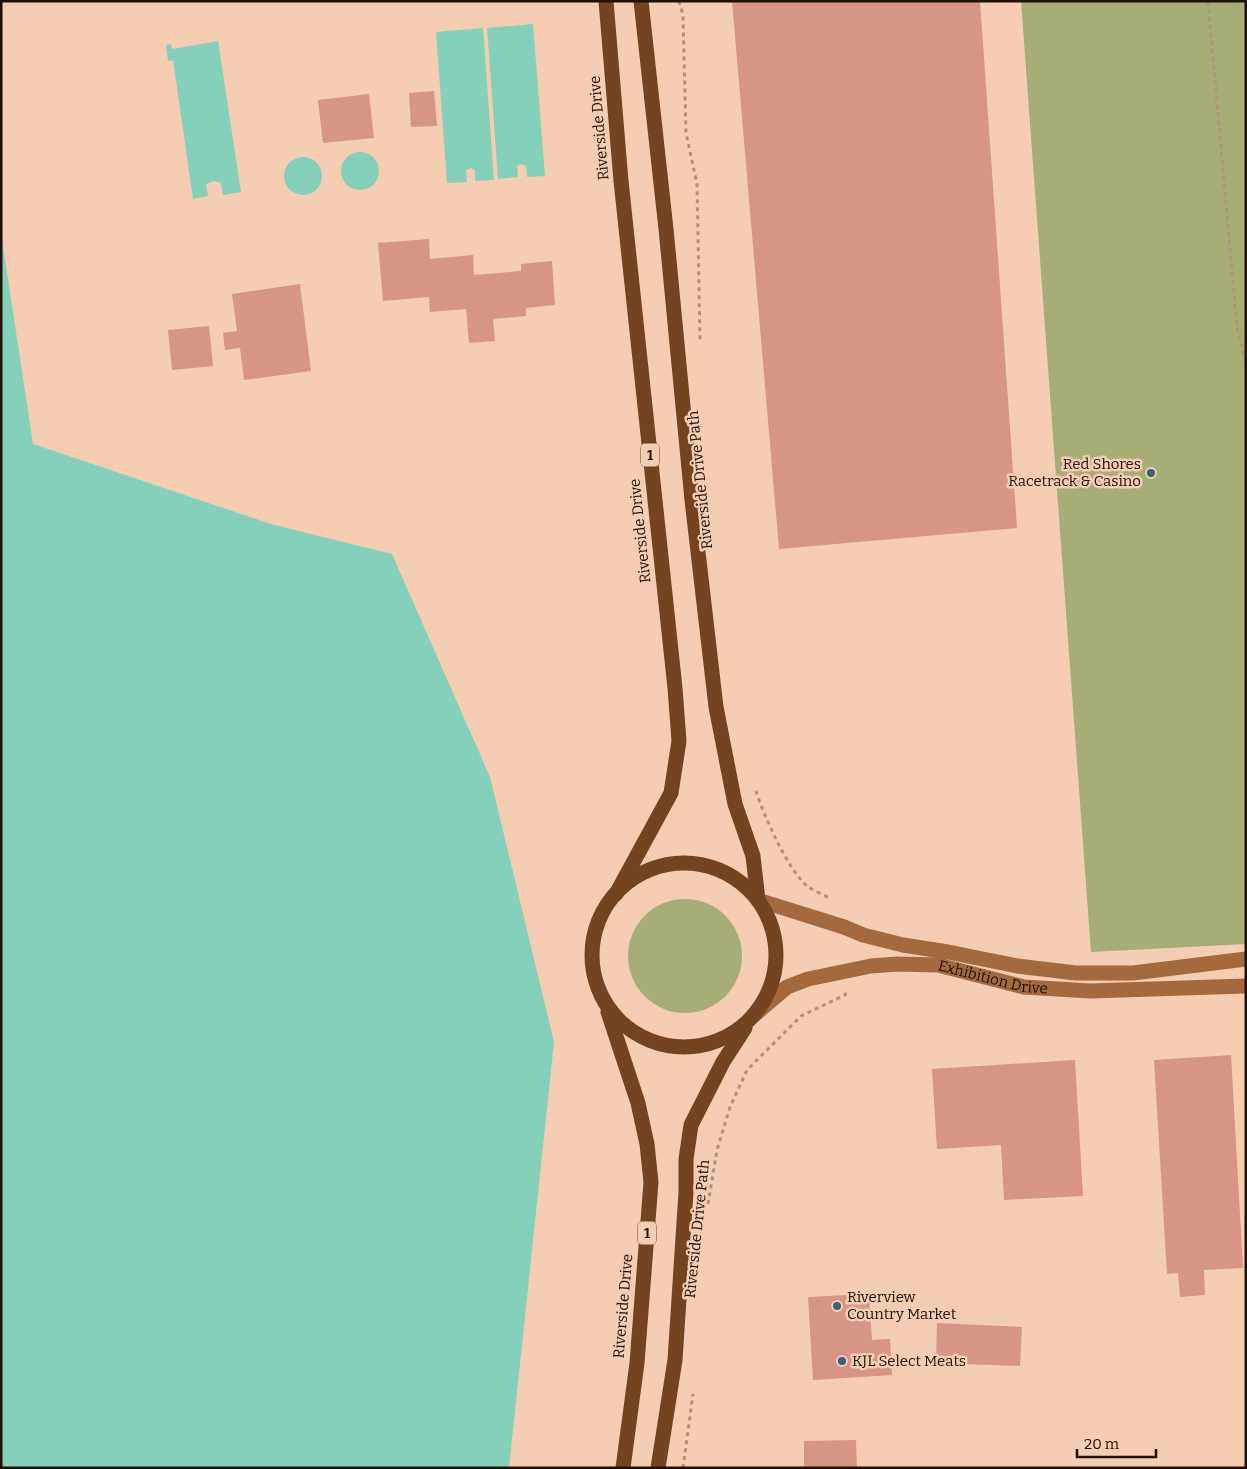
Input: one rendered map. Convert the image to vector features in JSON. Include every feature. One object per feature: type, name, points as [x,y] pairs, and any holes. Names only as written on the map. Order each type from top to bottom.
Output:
[{"type":"highway","name":"Riverside Drive","points":[[606,1],[621,181],[679,741],[672,793],[616,894]]},
{"type":"highway","points":[[641,1],[666,229],[692,500],[716,707],[734,804],[753,856],[758,900]]},
{"type":"highway","points":[[658,1468],[675,1360],[686,1192],[686,1159],[691,1125],[723,1062],[754,1016],[766,998],[775,973],[776,948],[771,923],[758,900],[740,882],[717,869],[692,864],[666,865],[639,875],[616,894],[600,918],[592,946],[594,976],[605,1003],[624,1026],[649,1041],[678,1048],[707,1045],[731,1035],[754,1016]]},
{"type":"highway","name":"Riverside Drive","points":[[605,1003],[638,1103],[647,1144],[651,1182],[637,1363],[623,1468]]},
{"type":"street","name":"Exhibition Drive","points":[[758,900],[844,927],[863,935],[903,945],[1017,966],[1076,973],[1133,973],[1246,959]]},
{"type":"street","name":"Exhibition Drive","points":[[754,1016],[787,987],[808,979],[871,966],[897,964],[938,965],[1024,987],[1090,991],[1246,986]]},
{"type":"path","points":[[679,1],[683,15],[686,133],[697,184],[700,350]]},
{"type":"path","points":[[1208,1],[1237,327],[1246,366]]},
{"type":"path","points":[[753,782],[762,810],[796,873],[807,886],[837,902]]},
{"type":"path","name":"Riverside Drive Path","points":[[707,1211],[717,1150],[730,1107],[747,1070],[801,1016],[845,995],[847,987]]},
{"type":"path","points":[[683,1468],[692,1411],[693,1391]]},
{"type":"green space","name":"Red Shores Racetrack & Casino","points":[[1021,1],[1246,1],[1246,944],[1091,952]]},
{"type":"green space","points":[[685,899],[707,903],[717,908],[733,924],[738,934],[742,956],[738,978],[733,988],[717,1004],[707,1009],[685,1013],[663,1009],[653,1004],[637,988],[632,978],[628,956],[632,934],[637,924],[653,908],[663,903]]},
{"type":"water","points":[[533,24],[545,176],[527,177],[526,166],[521,164],[517,166],[518,177],[498,179],[487,28]]},
{"type":"water","points":[[483,28],[494,180],[475,181],[475,170],[471,168],[466,170],[467,182],[447,183],[436,32]]},
{"type":"water","points":[[218,41],[241,192],[223,195],[221,183],[214,181],[206,184],[208,196],[193,199],[173,60],[168,61],[166,45],[171,44],[172,49]]},
{"type":"water","points":[[360,152],[374,157],[379,171],[374,185],[360,190],[346,185],[341,171],[346,157]]},
{"type":"water","points":[[303,157],[317,162],[322,176],[317,190],[303,195],[289,190],[284,176],[289,162]]},
{"type":"water","points":[[1,233],[33,444],[274,525],[392,554],[490,777],[554,1042],[509,1468],[1,1468]]},
{"type":"building","points":[[732,1],[980,1],[1017,528],[779,549]]},
{"type":"building","points":[[434,91],[437,126],[411,127],[409,93]]},
{"type":"building","points":[[369,94],[374,138],[323,143],[318,100]]},
{"type":"building","points":[[429,239],[430,259],[473,255],[474,275],[521,271],[521,264],[552,261],[555,305],[526,308],[526,316],[493,319],[495,341],[469,343],[466,309],[430,312],[429,297],[383,301],[378,243]]},
{"type":"building","points":[[300,284],[311,371],[244,380],[240,348],[225,350],[223,333],[237,331],[232,294]]},
{"type":"building","points":[[209,326],[213,366],[172,370],[168,330]]},
{"type":"building","points":[[1231,1055],[1243,1268],[1204,1270],[1205,1295],[1180,1297],[1178,1273],[1167,1274],[1154,1060]]},
{"type":"building","points":[[1075,1060],[1083,1196],[1004,1200],[1001,1145],[937,1149],[932,1069]]},
{"type":"building","points":[[869,1294],[872,1340],[890,1339],[892,1375],[813,1380],[808,1297]]},
{"type":"building","points":[[937,1323],[1022,1327],[1020,1366],[936,1363]]},
{"type":"building","points":[[856,1440],[857,1468],[804,1468],[804,1441]]},
{"type":"place","name":"Red Shores Racetrack & Casino","points":[[1151,473]]},
{"type":"place","name":"Riverview Country Market","points":[[837,1306]]},
{"type":"place","name":"KJL Select Meats","points":[[842,1361]]}]
